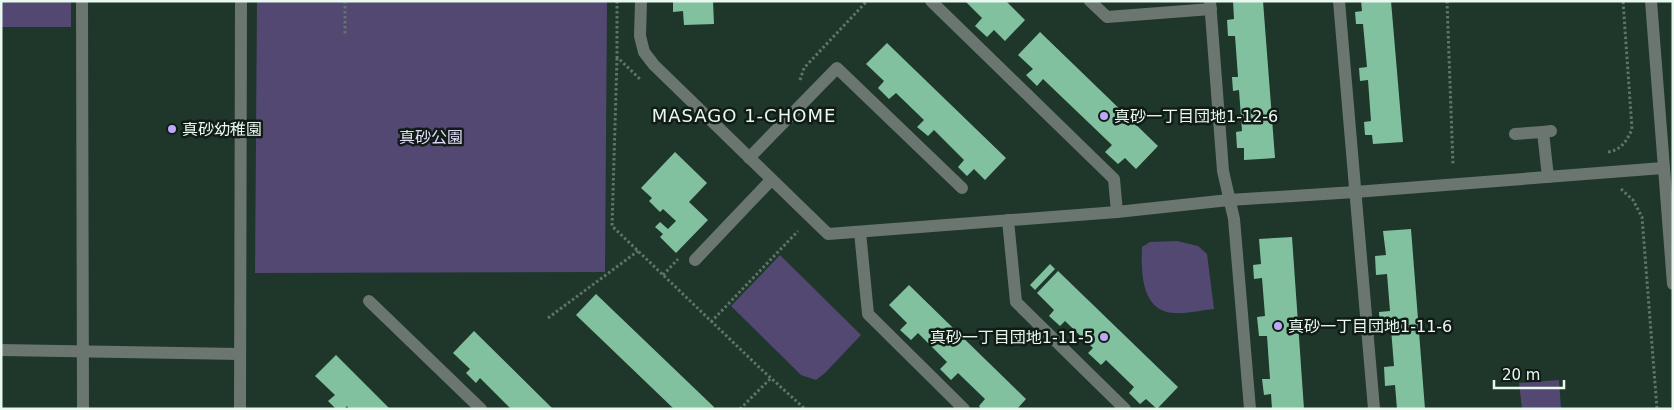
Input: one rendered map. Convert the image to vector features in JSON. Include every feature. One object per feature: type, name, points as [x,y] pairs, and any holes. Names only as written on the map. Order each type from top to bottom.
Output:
[{"type":"street","points":[[82,1],[83,409]]},
{"type":"street","points":[[240,409],[241,1]]},
{"type":"street","points":[[641,1],[640,36],[644,52],[771,180],[828,234],[1117,212],[1229,200],[1663,168]]},
{"type":"street","points":[[931,1],[1114,179],[1117,212]]},
{"type":"street","points":[[1090,1],[1107,17],[1211,5],[1223,171],[1234,219],[1250,409]]},
{"type":"street","points":[[1339,1],[1374,409]]},
{"type":"street","points":[[1651,1],[1673,284]]},
{"type":"street","points":[[749,158],[837,68],[962,188]]},
{"type":"street","points":[[1515,134],[1547,132],[1548,177]]},
{"type":"street","points":[[694,260],[771,180]]},
{"type":"street","points":[[1008,220],[1016,302],[1125,409]]},
{"type":"street","points":[[860,232],[868,314],[964,409]]},
{"type":"street","points":[[369,301],[481,409]]},
{"type":"street","points":[[1,350],[240,354]]},
{"type":"path","points":[[345,1],[345,34]]},
{"type":"path","points":[[799,83],[804,68],[867,1]]},
{"type":"path","points":[[1447,1],[1453,165],[1463,164]]},
{"type":"path","points":[[1600,153],[1618,150],[1628,139],[1632,129],[1623,1]]},
{"type":"path","points":[[617,57],[612,226],[711,322],[805,409]]},
{"type":"path","points":[[1614,189],[1620,189],[1633,200],[1642,217],[1657,409]]},
{"type":"path","points":[[711,322],[798,231]]},
{"type":"path","points":[[548,318],[638,251]]},
{"type":"path","points":[[740,409],[771,378]]},
{"type":"green space","points":[[1,1],[71,1],[71,27],[1,27]]},
{"type":"green space","name":"真砂公園","points":[[257,1],[607,1],[605,272],[255,273]]},
{"type":"green space","points":[[1177,241],[1198,246],[1207,254],[1214,309],[1174,313],[1163,311],[1155,306],[1149,298],[1143,278],[1142,247],[1150,242]]},
{"type":"green space","points":[[780,255],[861,335],[816,380],[801,375],[731,306]]},
{"type":"green space","points":[[1559,380],[1561,409],[1522,409],[1519,383]]},
{"type":"building","points":[[673,1],[713,1],[714,24],[684,25],[683,11],[673,12]]},
{"type":"building","points":[[965,1],[1006,1],[1025,20],[1005,41],[994,30],[987,37],[975,26],[982,18]]},
{"type":"building","points":[[1233,1],[1263,1],[1275,158],[1244,160],[1244,148],[1237,148],[1236,132],[1242,131],[1239,90],[1233,91],[1232,77],[1238,77],[1235,36],[1228,36],[1227,20],[1234,19]]},
{"type":"building","points":[[1361,1],[1391,1],[1403,142],[1373,144],[1372,135],[1365,135],[1364,122],[1371,121],[1368,80],[1360,81],[1359,68],[1367,67],[1363,24],[1356,24],[1355,12],[1362,11]]},
{"type":"building","name":"真砂一丁目団地1-12-6","points":[[1040,32],[1158,146],[1136,169],[1125,158],[1118,164],[1105,152],[1112,145],[1043,79],[1037,86],[1026,75],[1033,69],[1018,55]]},
{"type":"building","points":[[887,43],[1006,158],[985,180],[974,169],[967,176],[958,167],[964,160],[934,130],[928,136],[917,127],[924,120],[896,93],[889,99],[878,88],[884,81],[866,64]]},
{"type":"building","points":[[675,152],[707,183],[689,202],[708,220],[676,253],[660,237],[663,234],[655,227],[660,222],[668,229],[676,221],[663,209],[660,212],[649,201],[652,198],[641,188]]},
{"type":"building","points":[[1411,229],[1425,409],[1397,409],[1395,385],[1385,386],[1384,367],[1394,366],[1391,329],[1380,329],[1379,312],[1390,311],[1387,274],[1376,275],[1375,256],[1386,255],[1383,231]]},
{"type":"building","name":"真砂一丁目団地1-11-6","points":[[1292,237],[1304,409],[1272,409],[1271,394],[1264,395],[1262,379],[1270,379],[1267,336],[1259,336],[1257,317],[1265,316],[1262,278],[1254,279],[1253,265],[1261,264],[1259,239]]},
{"type":"building","points":[[1050,264],[1055,269],[1035,290],[1030,285]]},
{"type":"building","name":"真砂一丁目団地1-11-5","points":[[1058,271],[1178,387],[1157,409],[1146,399],[1140,404],[1129,393],[1134,387],[1106,360],[1101,365],[1088,353],[1093,348],[1065,321],[1060,326],[1049,316],[1054,310],[1037,293]]},
{"type":"building","points":[[909,285],[1026,399],[1017,409],[981,409],[979,406],[985,399],[958,373],[951,380],[940,369],[947,362],[918,333],[911,340],[900,330],[907,323],[889,305]]},
{"type":"building","points":[[596,294],[714,407],[713,409],[674,409],[576,315]]},
{"type":"building","points":[[474,331],[553,409],[511,409],[480,378],[476,383],[466,373],[470,369],[453,353]]},
{"type":"building","points":[[336,355],[390,409],[349,409],[347,406],[344,409],[336,409],[328,401],[335,395],[315,376]]},
{"type":"place","name":"真砂一丁目団地1-12-6","points":[[1104,116]]},
{"type":"place","name":"真砂幼稚園","points":[[172,129]]},
{"type":"place","name":"真砂一丁目団地1-11-6","points":[[1278,326]]},
{"type":"place","name":"真砂一丁目団地1-11-5","points":[[1104,337]]},
{"type":"district","name":"MASAGO 1-CHOME","points":[[744,115]]}]
